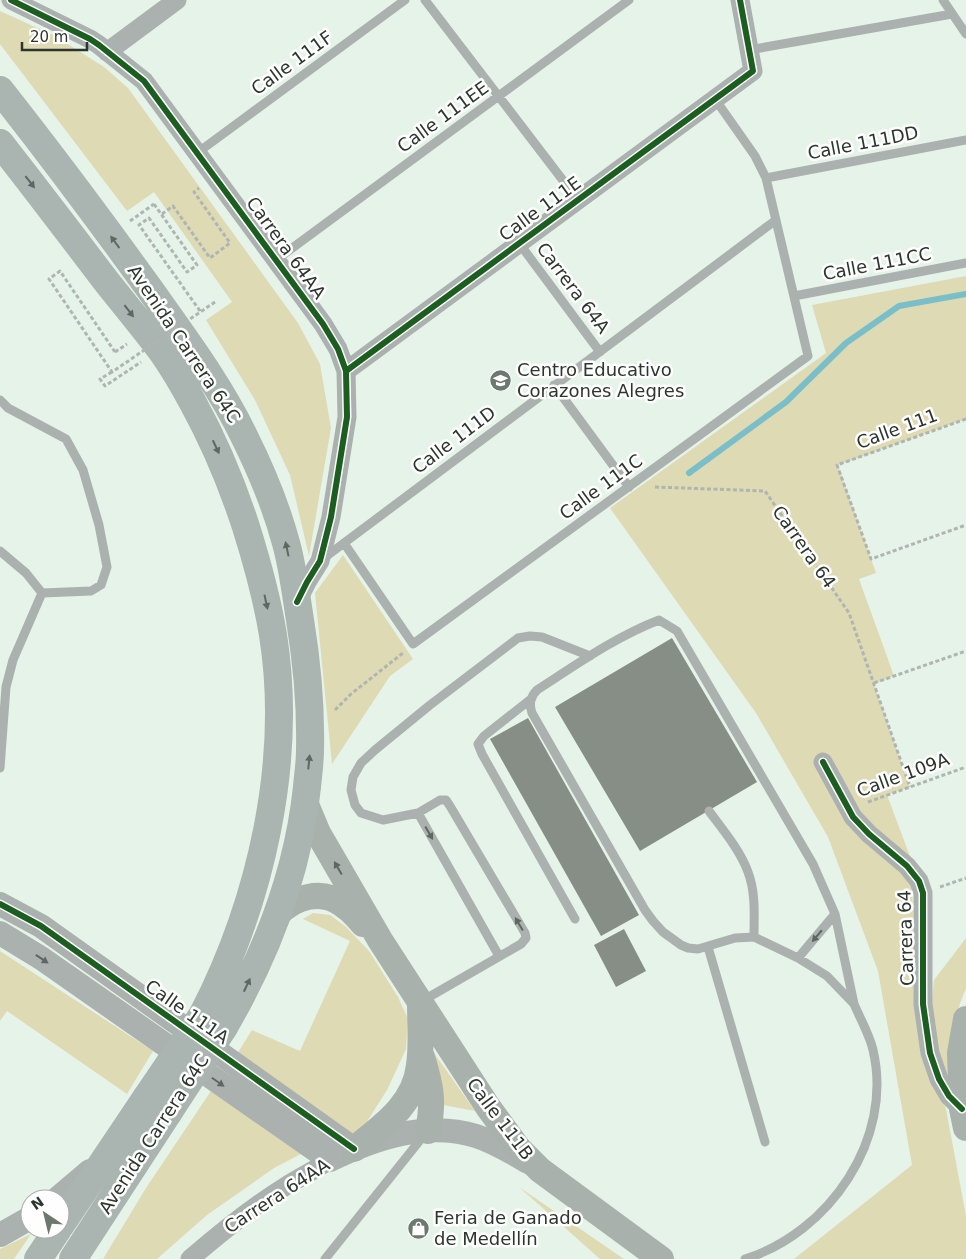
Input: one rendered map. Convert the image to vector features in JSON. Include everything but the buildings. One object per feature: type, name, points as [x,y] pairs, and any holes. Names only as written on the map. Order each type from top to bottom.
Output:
[{"type":"main road","name":"Avenida Carrera 64C","points":[[0,90],[99,220],[197,356],[224,397],[248,443],[276,510],[287,546],[306,656],[310,718],[310,753],[305,802],[295,856],[277,915],[259,960],[243,994],[213,1020],[157,1106],[73,1259]]},
{"type":"main road","name":"Avenida Carrera 64C","points":[[0,144],[163,354],[193,403],[216,446],[233,488],[261,581],[273,635],[278,687],[278,740],[274,786],[256,877],[242,921],[213,994],[213,1020]]},
{"type":"main road","name":"Calle 111B","points":[[305,802],[318,833],[380,940],[501,1125],[525,1156],[540,1170],[661,1259]]},
{"type":"main road","name":"Calle 111B","points":[[277,915],[283,908],[298,899],[307,896],[325,896],[344,905],[380,940]]},
{"type":"main road","points":[[354,1149],[388,1122],[411,1093],[417,1078],[420,1052],[420,1003]]},
{"type":"main road","points":[[964,1118],[960,1053],[966,1019]]},
{"type":"main road","points":[[420,1052],[432,1095],[432,1111],[428,1131]]},
{"type":"main road","name":"Avenida Carrera 64C","points":[[70,1211],[106,1157],[157,1106]]},
{"type":"main road","points":[[38,1259],[51,1239]]},
{"type":"street","name":"Carrera 64AA","points":[[11,0],[90,39],[144,81],[324,324],[338,349],[346,371],[347,417],[331,517],[320,560],[298,602]]},
{"type":"street","points":[[107,52],[177,0]]},
{"type":"street","points":[[740,0],[749,50]]},
{"type":"street","name":"Calle 111E","points":[[346,371],[753,71],[749,50]]},
{"type":"street","name":"Carrera 64","points":[[823,762],[853,817],[869,834],[907,866],[919,881],[923,893],[923,1004],[930,1053],[939,1080],[964,1118]]},
{"type":"street","name":"Calle 111A","points":[[0,904],[40,926],[354,1149]]},
{"type":"street","points":[[0,933],[41,958],[330,1160]]},
{"type":"street","name":"Carrera 64AA","points":[[190,1259],[208,1243],[285,1187],[330,1160],[354,1149],[392,1136],[428,1131],[453,1132],[476,1136],[501,1146],[540,1170]]},
{"type":"street","points":[[69,1189],[106,1157]]},
{"type":"street","points":[[0,1235],[20,1224]]},
{"type":"lane","name":"Calle 111F","points":[[197,153],[405,0]]},
{"type":"lane","points":[[425,0],[578,200]]},
{"type":"lane","name":"Calle 111EE","points":[[276,260],[629,0]]},
{"type":"lane","points":[[943,0],[966,34]]},
{"type":"lane","points":[[749,50],[952,14]]},
{"type":"lane","points":[[715,99],[754,156],[766,178],[794,296]]},
{"type":"lane","name":"Calle 111DD","points":[[766,178],[966,140]]},
{"type":"lane","name":"Calle 111D","points":[[320,560],[776,220]]},
{"type":"lane","name":"Carrera 64A","points":[[519,243],[600,352]]},
{"type":"lane","name":"Calle 111CC","points":[[794,296],[966,263]]},
{"type":"lane","name":"Calle 111C","points":[[413,644],[808,356],[794,296]]},
{"type":"lane","points":[[554,386],[629,486]]},
{"type":"lane","points":[[0,400],[8,408],[66,439],[83,470],[100,525],[107,567],[101,585],[91,591],[42,593]]},
{"type":"lane","points":[[344,543],[413,644]]},
{"type":"lane","points":[[0,551],[26,574],[42,593]]},
{"type":"lane","points":[[0,768],[6,687],[13,660],[42,593]]},
{"type":"lane","points":[[575,919],[478,744],[484,736],[531,699],[537,690],[590,656],[641,627],[659,620],[676,631],[813,864],[835,914],[854,1004],[873,1048],[876,1074],[874,1114],[869,1133],[854,1170],[816,1218],[790,1239],[745,1259]]},
{"type":"lane","points":[[420,1003],[521,944],[526,938],[525,933],[446,800],[440,800],[418,813],[384,820],[361,813],[355,804],[351,790],[354,777],[361,764],[375,750],[430,705],[518,638],[542,637],[590,656]]},
{"type":"lane","points":[[531,699],[532,713],[645,910],[663,932],[681,945],[698,949],[735,938],[754,938],[798,958],[827,976],[854,1004]]},
{"type":"lane","points":[[709,811],[739,852],[749,873],[754,901],[754,938]]},
{"type":"lane","points":[[418,813],[499,956]]},
{"type":"lane","points":[[798,958],[835,914]]},
{"type":"lane","points":[[708,947],[766,1142]]},
{"type":"lane","points":[[325,1259],[428,1131]]},
{"type":"path","points":[[162,214],[173,206],[210,258],[230,243],[194,192],[215,176]]},
{"type":"path","points":[[125,225],[154,204],[197,265],[187,272],[149,218],[139,224],[200,311]]},
{"type":"path","points":[[112,372],[49,279],[60,271],[115,352]]},
{"type":"path","points":[[148,358],[105,386],[100,379],[215,302]]},
{"type":"path","points":[[331,713],[351,694],[413,644]]},
{"type":"path","points":[[874,683],[966,651]]},
{"type":"path","points":[[923,893],[966,878]]},
{"type":"shaded area","points":[[0,11],[55,36],[104,67],[128,88],[298,323],[320,364],[331,428],[309,556],[290,475],[255,400],[206,320],[232,302],[154,192],[127,211],[0,44]]},
{"type":"shaded area","points":[[966,276],[966,419],[838,465],[876,573],[859,579],[894,676],[874,684],[910,787],[887,795],[911,859],[916,997],[925,1057],[946,1109],[966,1216],[966,1259],[794,1259],[912,1165],[878,971],[828,837],[756,713],[610,508],[826,353],[812,305]]},
{"type":"shaded area","points":[[343,555],[413,659],[390,676],[332,764],[315,593]]},
{"type":"shaded area","points":[[313,913],[330,915],[345,926],[369,951],[398,997],[408,1019],[406,1049],[387,1090],[356,1139],[237,1054],[252,1030],[300,1051],[350,941],[303,919]]},
{"type":"shaded area","points":[[966,938],[966,989],[958,1010],[948,1078],[934,1043],[932,1001],[934,980]]},
{"type":"shaded area","points":[[0,951],[153,1051],[127,1094],[7,1011],[0,1021]]},
{"type":"shaded area","points":[[434,1053],[475,1111],[443,1105]]},
{"type":"shaded area","points":[[211,1091],[301,1154],[274,1168],[207,1215],[157,1259],[103,1259],[146,1188]]},
{"type":"shaded area","points":[[519,1187],[624,1259],[600,1259]]},
{"type":"shaded area","points":[[21,1239],[28,1239],[14,1259],[0,1259],[0,1249]]},
{"type":"waterway","points":[[689,473],[786,402],[846,343],[899,306],[966,294]]},
{"type":"cycle path","points":[[11,0],[90,39],[144,81],[323,324],[338,349],[346,371],[347,417],[331,517],[320,561],[297,602]]},
{"type":"cycle path","points":[[346,371],[753,71],[740,0]]},
{"type":"cycle path","points":[[823,762],[853,817],[869,834],[907,866],[919,881],[923,893],[923,1004],[930,1053],[939,1079],[949,1096],[962,1109]]},
{"type":"cycle path","points":[[0,904],[41,926],[354,1149]]},
{"type":"place","name":"Centro Educativo Corazones Alegres","points":[[501,380]]},
{"type":"place","name":"Feria de Ganado de Medellín","points":[[418,1228]]}]
